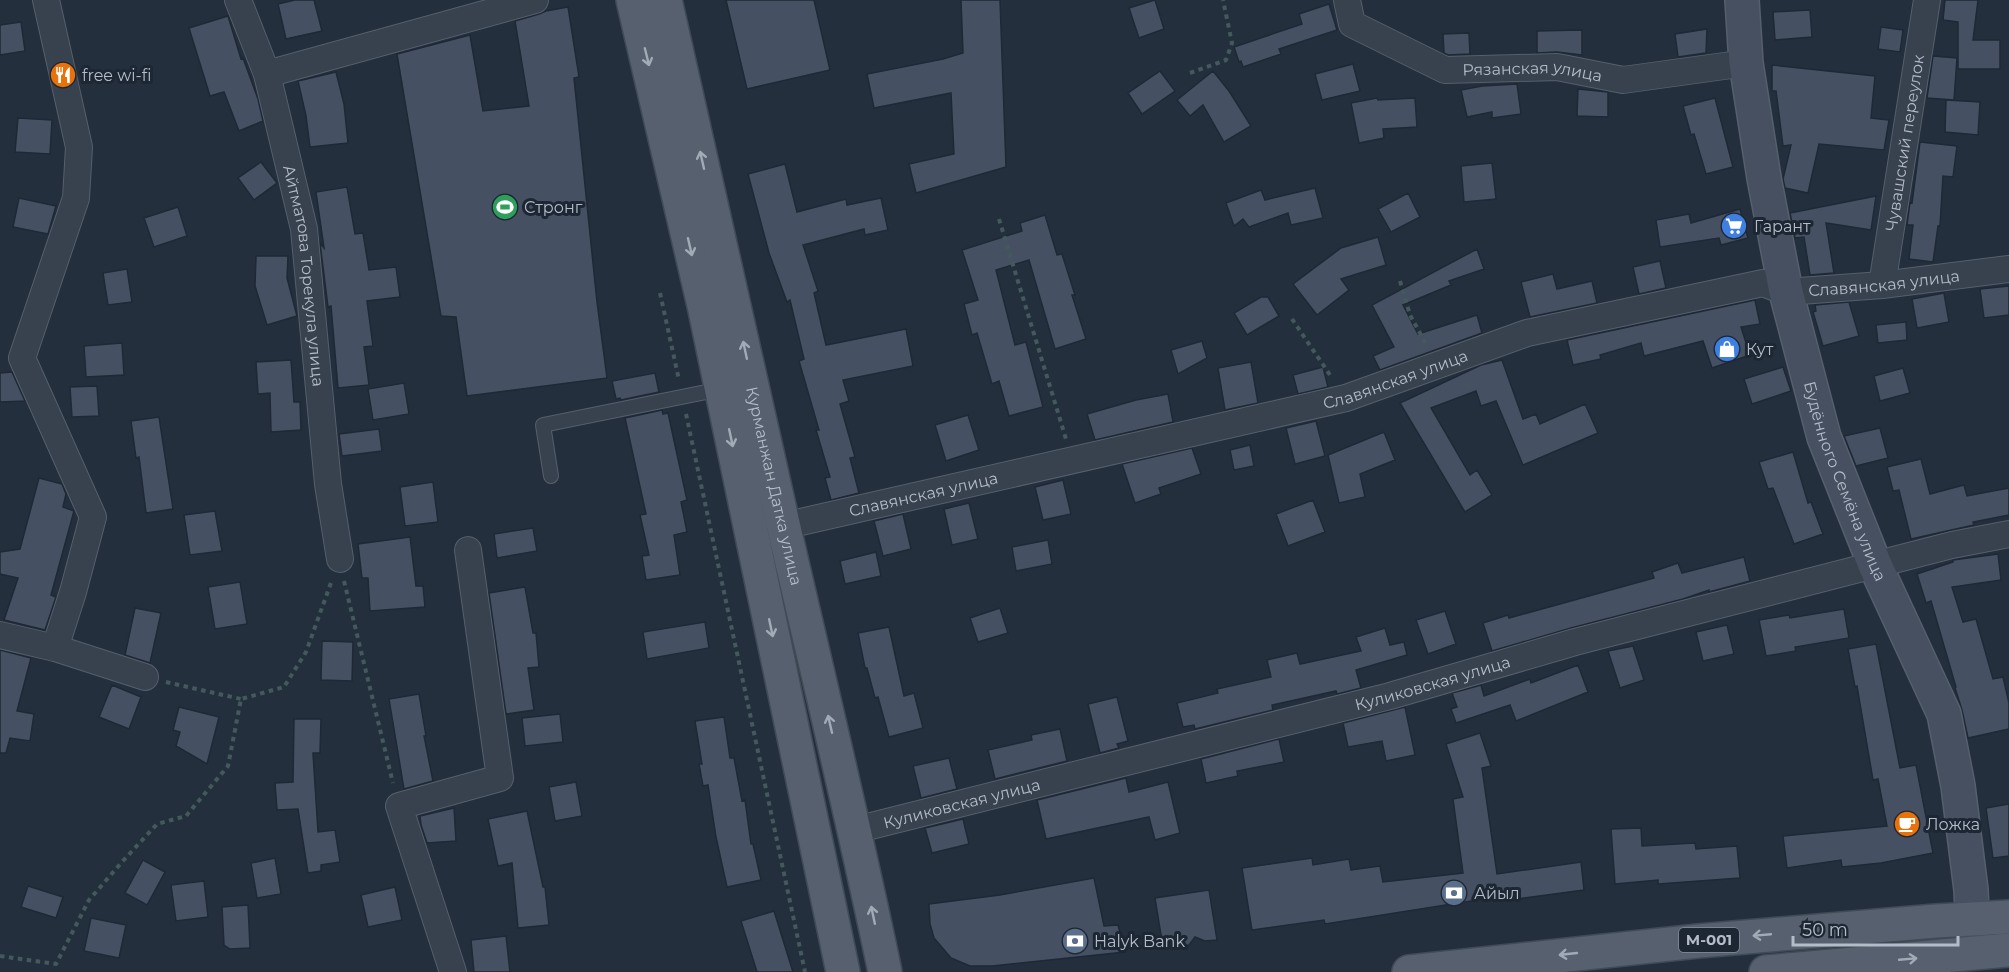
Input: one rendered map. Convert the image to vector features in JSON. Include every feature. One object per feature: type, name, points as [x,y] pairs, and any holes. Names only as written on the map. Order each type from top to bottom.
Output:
[{"type":"main road","name":"Курманжан Датка улица","points":[[633,0],[721,389],[843,972]]},
{"type":"main road","name":"Курманжан Датка улица","points":[[664,0],[734,300],[783,526],[855,830],[885,972]]},
{"type":"main road","name":"М-001","points":[[1409,972],[1698,941],[2009,917]]},
{"type":"main road","points":[[1766,972],[2009,950]]},
{"type":"street","points":[[46,0],[79,147],[76,198],[22,358],[93,517],[55,648]]},
{"type":"street","name":"Айтматова Торекула улица","points":[[238,0],[267,74],[304,229],[328,484],[340,559]]},
{"type":"street","points":[[267,74],[536,0]]},
{"type":"street","name":"Рязанская улица","points":[[1347,0],[1352,24],[1445,70],[1557,67],[1623,80],[1746,63]]},
{"type":"street","name":"Будённого Семёна улица","points":[[1742,0],[1746,63],[1764,178],[1786,292],[1824,437],[1875,565],[1944,714],[1958,786],[1974,952]]},
{"type":"street","name":"Чувашский переулок","points":[[1882,285],[1927,0]]},
{"type":"street","name":"Славянская улица","points":[[783,526],[1346,398],[1527,333],[1763,283],[1786,292],[1882,285],[2009,269]]},
{"type":"street","name":"Куликовская улица","points":[[855,830],[1390,696],[1575,642],[1952,545],[2009,534]]},
{"type":"street","points":[[453,972],[399,806],[500,778],[468,550]]},
{"type":"street","points":[[0,634],[55,648],[145,677]]},
{"type":"lane","points":[[551,476],[543,425],[721,389]]},
{"type":"path","points":[[1190,73],[1226,60],[1232,43],[1223,0]]},
{"type":"path","points":[[999,219],[1072,460]]},
{"type":"path","points":[[1400,281],[1410,315],[1435,366]]},
{"type":"path","points":[[660,293],[805,972]]},
{"type":"path","points":[[1292,319],[1346,398]]},
{"type":"path","points":[[145,677],[241,699],[284,687],[306,652],[340,559]]},
{"type":"path","points":[[340,559],[345,592],[399,806]]},
{"type":"path","points":[[0,956],[56,964],[89,900],[122,862],[158,824],[186,816],[228,766],[241,699]]},
{"type":"building","points":[[295,0],[314,0],[322,31],[286,39],[278,4]]},
{"type":"building","points":[[726,0],[814,0],[830,70],[747,89]]},
{"type":"building","points":[[961,0],[1000,0],[1006,167],[916,193],[909,164],[954,154],[951,93],[874,108],[867,74],[963,53]]},
{"type":"building","points":[[1155,0],[1164,29],[1139,38],[1129,8]]},
{"type":"building","points":[[1945,0],[1978,0],[1973,40],[2000,40],[2000,69],[1958,69],[1958,22],[1943,20]]},
{"type":"building","points":[[1329,4],[1337,30],[1279,49],[1281,54],[1243,67],[1241,61],[1239,62],[1234,47],[1302,24],[1299,14]]},
{"type":"building","name":"Стронг","points":[[568,7],[579,77],[574,78],[607,378],[467,396],[456,317],[441,316],[397,54],[470,35],[483,111],[529,106],[515,21]]},
{"type":"building","points":[[1810,10],[1812,37],[1775,40],[1773,12]]},
{"type":"building","points":[[228,16],[241,59],[243,58],[258,99],[263,121],[239,131],[224,92],[210,96],[189,28]]},
{"type":"building","points":[[21,22],[25,51],[0,55],[0,25]]},
{"type":"building","points":[[1881,27],[1903,30],[1900,52],[1878,49]]},
{"type":"building","points":[[1707,29],[1706,53],[1678,57],[1675,34]]},
{"type":"building","points":[[1582,30],[1582,55],[1557,52],[1537,53],[1537,31]]},
{"type":"building","points":[[1469,33],[1470,54],[1448,55],[1444,53],[1443,34]]},
{"type":"building","points":[[1933,56],[1957,58],[1954,100],[1927,98]]},
{"type":"building","points":[[1353,64],[1360,91],[1322,100],[1315,74]]},
{"type":"building","points":[[1772,65],[1875,76],[1871,118],[1889,120],[1884,150],[1819,144],[1808,193],[1785,188],[1783,179],[1791,145],[1783,146],[1776,91],[1772,91]]},
{"type":"building","points":[[1160,71],[1175,91],[1142,114],[1128,93]]},
{"type":"building","points":[[1213,71],[1251,126],[1224,142],[1203,105],[1190,116],[1177,100]]},
{"type":"building","points":[[336,72],[344,104],[348,143],[310,147],[298,81]]},
{"type":"building","points":[[1517,84],[1521,114],[1492,118],[1492,112],[1467,117],[1461,90]]},
{"type":"building","points":[[1578,89],[1608,92],[1608,117],[1577,116]]},
{"type":"building","points":[[1377,98],[1378,100],[1415,98],[1417,127],[1383,129],[1384,138],[1359,143],[1351,103]]},
{"type":"building","points":[[1715,98],[1733,167],[1706,174],[1683,106]]},
{"type":"building","points":[[1946,100],[1980,102],[1978,135],[1945,132]]},
{"type":"building","points":[[18,118],[52,120],[50,154],[15,152]]},
{"type":"building","points":[[1920,142],[1957,146],[1953,177],[1943,176],[1940,226],[1938,226],[1933,262],[1909,259],[1913,225],[1907,225]]},
{"type":"building","points":[[261,162],[277,183],[254,200],[238,178]]},
{"type":"building","points":[[1492,163],[1496,199],[1464,202],[1461,166]]},
{"type":"building","points":[[785,164],[797,212],[846,199],[847,205],[881,198],[888,230],[865,235],[864,229],[803,245],[818,291],[814,293],[826,345],[906,329],[913,366],[843,380],[849,401],[840,404],[855,457],[850,458],[859,493],[831,500],[825,478],[830,477],[799,361],[804,359],[790,300],[787,302],[769,253],[748,174]]},
{"type":"building","points":[[347,187],[355,234],[363,233],[369,270],[396,267],[400,297],[367,301],[373,346],[364,347],[369,385],[338,388],[331,306],[328,307],[320,243],[324,248],[316,192]]},
{"type":"building","points":[[1315,188],[1323,218],[1291,225],[1288,213],[1249,227],[1243,219],[1234,226],[1226,203],[1261,190],[1265,200]]},
{"type":"building","points":[[1408,193],[1420,217],[1391,232],[1378,209]]},
{"type":"building","points":[[1876,196],[1871,230],[1826,223],[1834,273],[1810,275],[1804,237],[1795,238],[1790,213]]},
{"type":"building","points":[[19,198],[56,206],[48,234],[13,227]]},
{"type":"building","points":[[178,207],[187,236],[154,247],[144,218]]},
{"type":"building","points":[[1740,209],[1748,238],[1721,245],[1719,238],[1660,247],[1656,220],[1689,214],[1691,223]]},
{"type":"building","points":[[1045,215],[1057,255],[1062,254],[1086,339],[1055,349],[1029,260],[996,270],[1015,345],[1026,342],[1043,407],[1009,416],[999,381],[992,384],[977,333],[972,335],[964,304],[978,300],[962,250],[1022,231],[1020,223]]},
{"type":"building","points":[[1378,237],[1386,265],[1341,279],[1349,290],[1317,315],[1293,284],[1341,248]]},
{"type":"building","points":[[1477,249],[1484,269],[1449,281],[1451,285],[1403,305],[1418,334],[1477,315],[1482,333],[1380,370],[1373,356],[1394,347],[1372,305]]},
{"type":"building","points":[[256,256],[288,256],[287,278],[297,316],[267,325],[255,286]]},
{"type":"building","points":[[1660,261],[1666,288],[1639,294],[1633,267]]},
{"type":"building","points":[[127,269],[132,302],[108,305],[103,273]]},
{"type":"building","points":[[1553,274],[1557,289],[1592,281],[1597,303],[1530,317],[1521,282]]},
{"type":"building","points":[[2009,286],[2009,315],[1984,318],[1980,289]]},
{"type":"building","points":[[1944,293],[1949,322],[1917,328],[1912,299]]},
{"type":"building","points":[[1261,297],[1268,297],[1279,316],[1247,335],[1234,313]]},
{"type":"building","points":[[1755,300],[1760,324],[1741,327],[1750,355],[1712,368],[1703,341],[1644,356],[1641,343],[1600,355],[1601,359],[1573,365],[1567,340]]},
{"type":"building","points":[[1849,302],[1859,336],[1823,346],[1813,312],[1816,311],[1815,305]]},
{"type":"building","points":[[1906,322],[1907,340],[1878,343],[1876,325]]},
{"type":"building","points":[[1202,341],[1207,358],[1178,374],[1171,350]]},
{"type":"building","points":[[122,343],[124,375],[86,377],[84,346]]},
{"type":"building","points":[[291,360],[294,402],[300,402],[301,430],[271,432],[270,393],[258,394],[256,362]]},
{"type":"building","points":[[1502,360],[1523,419],[1536,414],[1540,424],[1585,404],[1598,433],[1523,465],[1496,401],[1481,406],[1476,391],[1431,408],[1470,475],[1477,470],[1492,495],[1465,512],[1400,403],[1481,365]]},
{"type":"building","points":[[1251,362],[1258,403],[1225,410],[1218,368]]},
{"type":"building","points":[[1323,367],[1328,387],[1298,394],[1293,375]]},
{"type":"building","points":[[1783,367],[1791,391],[1752,404],[1744,379]]},
{"type":"building","points":[[1903,368],[1910,393],[1880,401],[1874,376]]},
{"type":"building","points":[[12,372],[25,401],[0,402],[0,373]]},
{"type":"building","points":[[655,373],[659,392],[616,399],[612,381]]},
{"type":"building","points":[[404,383],[409,414],[373,420],[368,389]]},
{"type":"building","points":[[97,386],[99,416],[72,417],[70,387]]},
{"type":"building","points":[[1168,394],[1173,422],[1095,440],[1087,414],[1136,400]]},
{"type":"building","points":[[662,410],[663,414],[668,413],[687,500],[681,502],[687,532],[674,535],[680,575],[646,580],[642,556],[649,555],[640,515],[646,514],[625,418]]},
{"type":"building","points":[[968,415],[979,450],[946,461],[935,425]]},
{"type":"building","points":[[159,417],[173,509],[146,513],[139,457],[136,458],[131,421]]},
{"type":"building","points":[[1316,421],[1325,456],[1295,464],[1286,428]]},
{"type":"building","points":[[1880,428],[1888,458],[1856,466],[1844,436]]},
{"type":"building","points":[[379,429],[382,451],[342,456],[339,434]]},
{"type":"building","points":[[1384,432],[1395,460],[1360,474],[1365,497],[1339,503],[1328,455]]},
{"type":"building","points":[[1250,445],[1254,466],[1234,470],[1230,450]]},
{"type":"building","points":[[1192,448],[1201,474],[1159,488],[1161,494],[1135,503],[1122,464]]},
{"type":"building","points":[[1793,452],[1808,503],[1811,502],[1823,534],[1794,544],[1773,488],[1768,489],[1759,462]]},
{"type":"building","points":[[1921,459],[1930,494],[1964,485],[1967,496],[2009,488],[2009,515],[1911,539],[1899,490],[1893,491],[1887,467]]},
{"type":"building","points":[[39,478],[62,484],[66,494],[63,507],[74,511],[51,595],[56,597],[45,630],[4,620],[18,578],[0,574],[0,552],[20,549]]},
{"type":"building","points":[[1063,480],[1071,514],[1043,520],[1035,487]]},
{"type":"building","points":[[433,482],[438,522],[405,526],[400,487]]},
{"type":"building","points":[[1313,500],[1325,532],[1288,546],[1276,514]]},
{"type":"building","points":[[969,503],[978,539],[952,545],[944,509]]},
{"type":"building","points":[[215,511],[222,551],[190,555],[184,515]]},
{"type":"building","points":[[903,514],[911,549],[883,556],[874,521]]},
{"type":"building","points":[[533,528],[537,551],[497,558],[494,534]]},
{"type":"building","points":[[410,537],[416,586],[423,586],[425,607],[370,611],[368,578],[362,578],[358,544]]},
{"type":"building","points":[[1048,540],[1052,564],[1016,571],[1012,547]]},
{"type":"building","points":[[876,552],[881,576],[845,584],[840,561]]},
{"type":"building","points":[[1998,554],[2001,580],[1952,587],[1963,622],[1976,619],[1993,679],[2003,677],[2009,703],[2009,729],[1968,738],[1931,601],[1926,603],[1917,574],[1953,562],[1953,560]]},
{"type":"building","points":[[1744,557],[1750,581],[1709,592],[1709,590],[1492,651],[1483,623],[1654,578],[1652,572],[1678,563],[1682,573]]},
{"type":"building","points":[[240,582],[247,624],[215,629],[208,587]]},
{"type":"building","points":[[525,587],[533,633],[536,633],[539,667],[528,668],[534,710],[506,714],[489,593]]},
{"type":"building","points":[[135,608],[161,613],[150,663],[125,655]]},
{"type":"building","points":[[1000,608],[1008,633],[978,642],[970,618]]},
{"type":"building","points":[[1844,609],[1849,638],[1795,647],[1796,651],[1766,656],[1759,620],[1789,615],[1790,618]]},
{"type":"building","points":[[1445,611],[1456,644],[1428,654],[1416,620]]},
{"type":"building","points":[[705,622],[709,648],[647,659],[643,632]]},
{"type":"building","points":[[1727,625],[1734,654],[1703,661],[1696,632]]},
{"type":"building","points":[[889,627],[904,696],[914,693],[923,728],[889,737],[878,697],[875,698],[867,668],[865,668],[858,633]]},
{"type":"building","points":[[1385,628],[1390,645],[1404,642],[1407,655],[1356,670],[1361,688],[1272,705],[1273,710],[1195,729],[1194,725],[1183,727],[1177,703],[1218,693],[1217,689],[1271,677],[1267,660],[1297,653],[1300,664],[1361,651],[1356,637]]},
{"type":"building","points":[[322,641],[353,642],[352,681],[321,680]]},
{"type":"building","points":[[1876,644],[1900,768],[1916,765],[1933,853],[1881,863],[1842,867],[1841,860],[1787,868],[1783,836],[1887,826],[1878,779],[1873,780],[1857,686],[1855,687],[1848,649]]},
{"type":"building","points":[[1633,646],[1644,680],[1620,688],[1608,651]]},
{"type":"building","points":[[0,650],[31,658],[17,711],[34,714],[30,741],[10,738],[6,753],[0,753]]},
{"type":"building","points":[[1578,665],[1588,692],[1516,721],[1510,705],[1456,723],[1451,709],[1457,707],[1452,693],[1481,685],[1484,696],[1530,679],[1531,683]]},
{"type":"building","points":[[112,685],[141,697],[129,729],[99,717]]},
{"type":"building","points":[[419,694],[433,781],[404,789],[389,699]]},
{"type":"building","points":[[1117,697],[1128,741],[1117,744],[1119,748],[1100,753],[1088,704]]},
{"type":"building","points":[[179,707],[219,717],[207,764],[176,746],[180,732],[173,730]]},
{"type":"building","points":[[1405,707],[1415,755],[1386,761],[1382,741],[1348,747],[1343,723]]},
{"type":"building","points":[[560,714],[563,742],[525,746],[522,718]]},
{"type":"building","points":[[724,717],[730,758],[734,758],[742,801],[745,800],[751,844],[753,844],[761,880],[727,887],[708,785],[703,786],[695,721]]},
{"type":"building","points":[[294,719],[321,719],[320,753],[313,753],[318,832],[335,830],[340,862],[321,865],[321,871],[308,873],[298,809],[277,810],[275,783],[293,782]]},
{"type":"building","points":[[1060,729],[1067,761],[995,779],[988,750],[1032,740],[1031,735]]},
{"type":"building","points":[[1480,733],[1491,766],[1482,768],[1497,874],[1581,862],[1584,890],[1510,900],[1509,895],[1325,924],[1324,920],[1252,930],[1242,868],[1312,858],[1313,865],[1349,859],[1351,870],[1380,866],[1383,882],[1463,873],[1453,799],[1463,797],[1446,744]]},
{"type":"building","points":[[1279,739],[1284,762],[1237,771],[1238,776],[1206,783],[1201,759]]},
{"type":"building","points":[[949,758],[957,789],[921,798],[913,766]]},
{"type":"building","points":[[1126,778],[1129,792],[1168,782],[1180,833],[1155,840],[1149,817],[1046,839],[1037,800]]},
{"type":"building","points":[[576,782],[582,816],[555,821],[549,787]]},
{"type":"building","points":[[2009,804],[2009,856],[1993,858],[1986,808]]},
{"type":"building","points":[[454,808],[456,841],[427,843],[420,816]]},
{"type":"building","points":[[527,811],[543,887],[545,887],[549,925],[518,928],[512,863],[498,866],[488,819]]},
{"type":"building","points":[[963,819],[969,844],[932,853],[925,828]]},
{"type":"building","points":[[1641,828],[1642,846],[1695,843],[1696,849],[1737,846],[1740,878],[1658,884],[1658,880],[1615,884],[1611,829]]},
{"type":"building","points":[[275,858],[281,894],[257,898],[251,863]]},
{"type":"building","points":[[143,860],[165,872],[147,905],[125,893]]},
{"type":"building","points":[[1094,878],[1104,926],[1118,925],[1125,952],[992,966],[970,966],[951,958],[934,938],[930,924],[929,904],[1000,895]]},
{"type":"building","points":[[204,881],[208,917],[176,921],[171,885]]},
{"type":"building","points":[[28,886],[63,897],[56,918],[21,907]]},
{"type":"building","points":[[395,887],[402,920],[368,927],[361,895]]},
{"type":"building","points":[[1209,890],[1217,940],[1205,941],[1195,937],[1189,945],[1175,946],[1175,940],[1162,941],[1155,898]]},
{"type":"building","points":[[248,905],[250,948],[230,949],[224,945],[222,907]]},
{"type":"building","points":[[774,911],[793,972],[757,972],[741,921]]},
{"type":"building","points":[[91,918],[126,925],[119,958],[84,951]]},
{"type":"building","points":[[506,936],[510,972],[474,972],[471,940]]},
{"type":"place","name":"free wi-fi","points":[[63,75]]},
{"type":"place","name":"Стронг","points":[[505,207]]},
{"type":"place","name":"Гарант","points":[[1734,226]]},
{"type":"place","name":"Кут","points":[[1727,349]]},
{"type":"place","name":"Ложка","points":[[1907,824]]},
{"type":"place","name":"Айыл","points":[[1454,893]]},
{"type":"place","name":"Halyk Bank","points":[[1075,941]]}]
